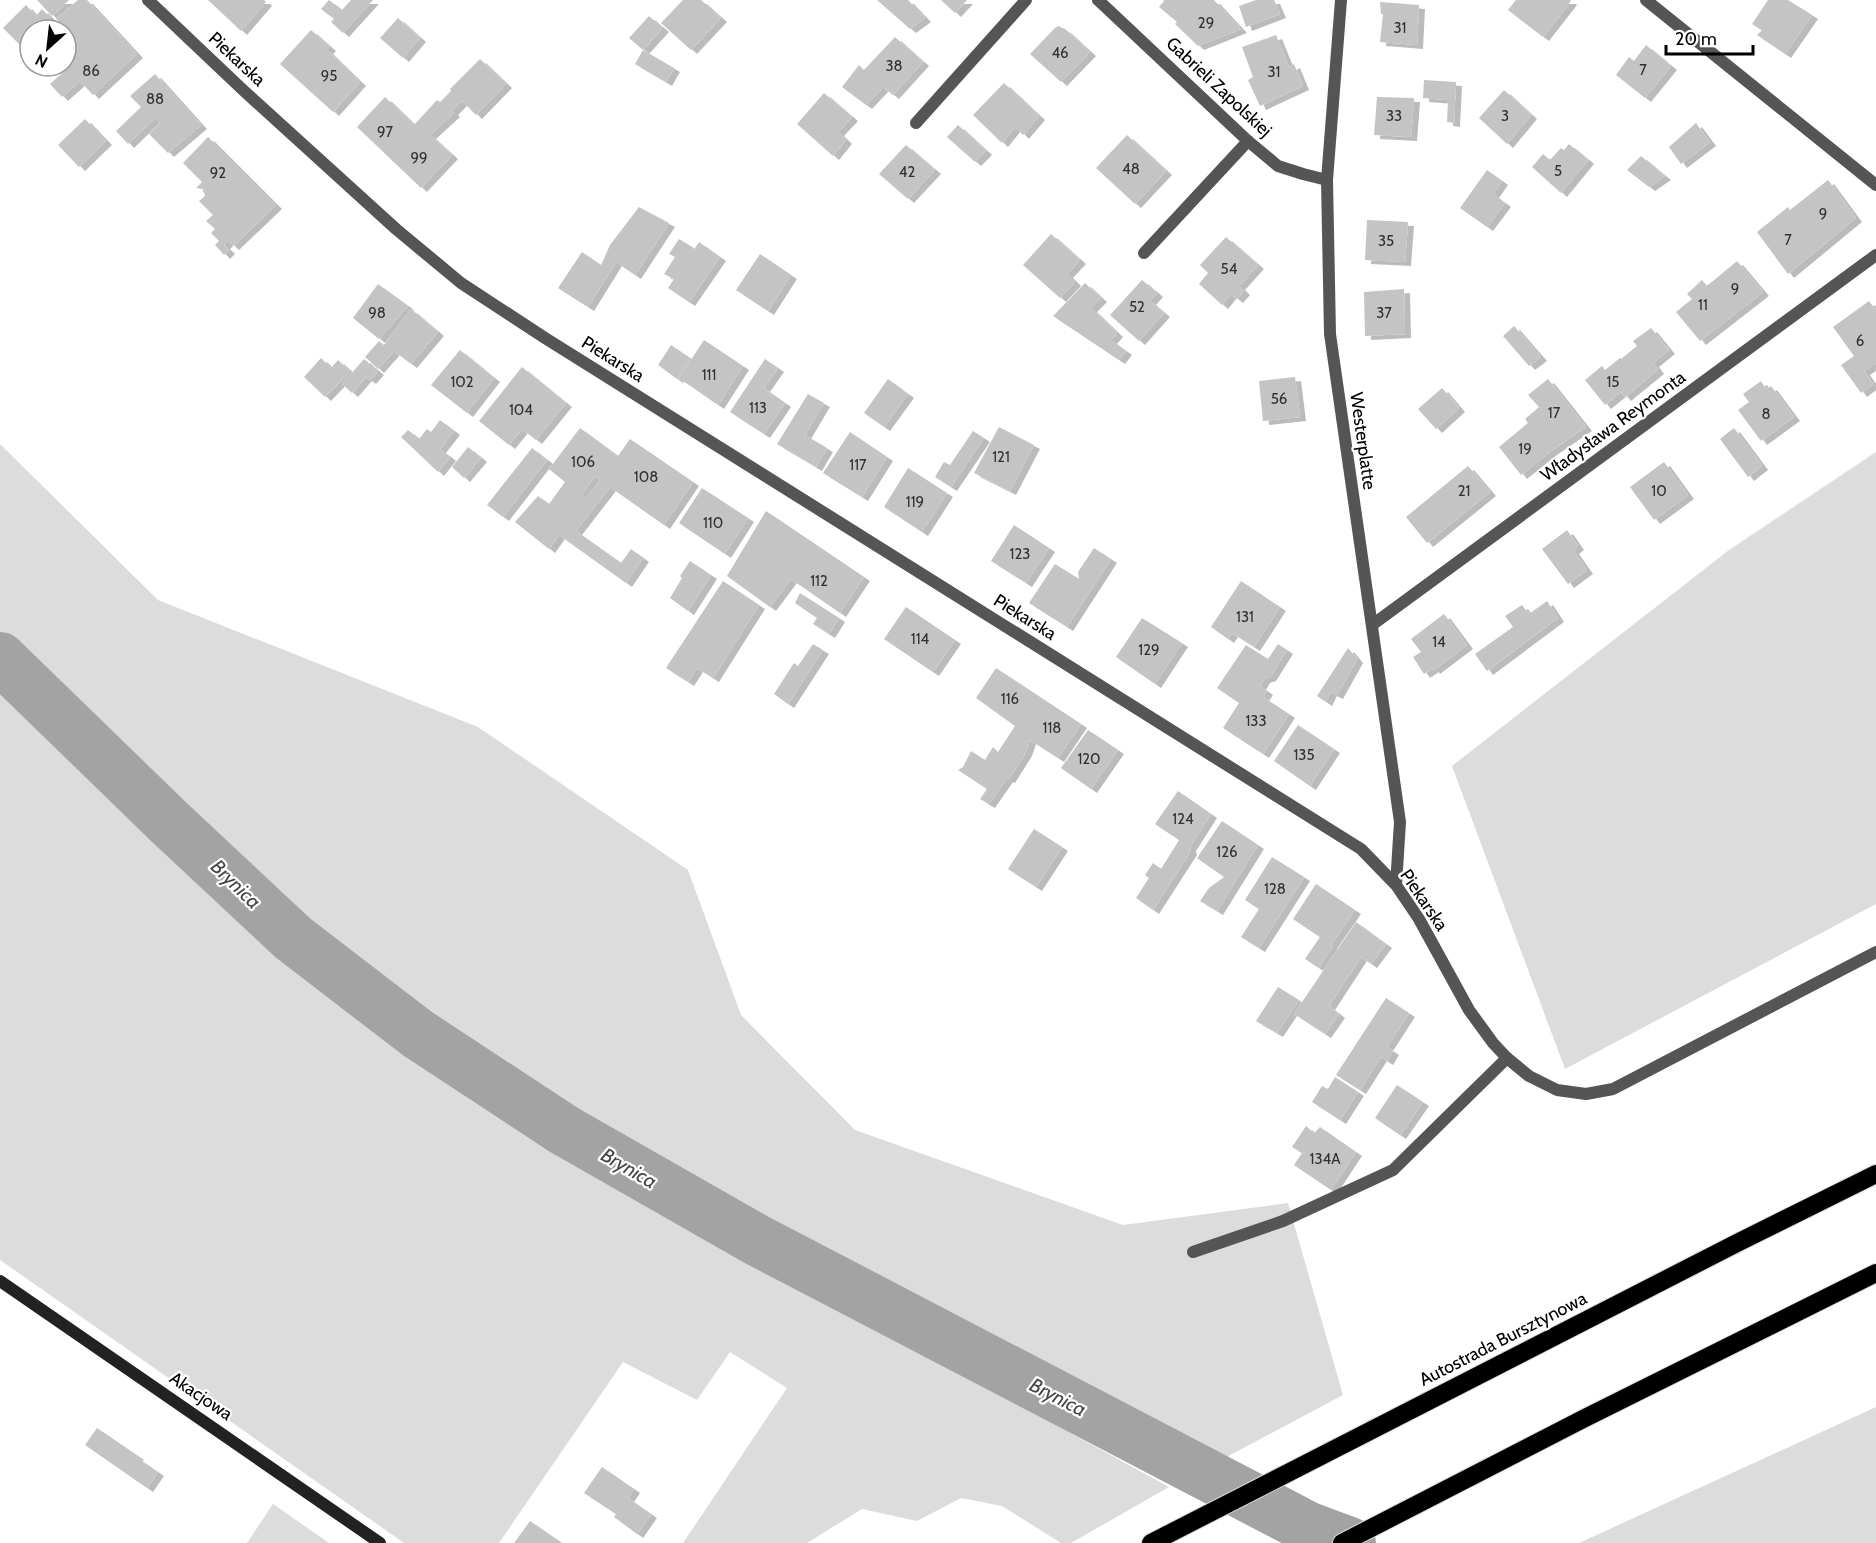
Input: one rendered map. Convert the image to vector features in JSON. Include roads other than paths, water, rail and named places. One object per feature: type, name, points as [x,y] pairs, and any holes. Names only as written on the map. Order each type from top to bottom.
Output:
[{"type":"highway","name":"Autostrada Bursztynowa","points":[[1151,1543],[1876,1174]]},
{"type":"highway","points":[[1341,1543],[1876,1273]]},
{"type":"street","name":"Piekarska","points":[[148,0],[396,229],[461,283],[545,338],[1361,849],[1396,885],[1419,919],[1469,1010],[1493,1043],[1529,1076],[1557,1090],[1586,1094],[1613,1089],[1876,952]]},
{"type":"street","points":[[916,123],[1026,0]]},
{"type":"street","name":"Gabrieli Zapolskiej","points":[[1098,0],[1248,141],[1278,166],[1327,180]]},
{"type":"street","name":"Westerplatte","points":[[1341,0],[1327,180],[1330,334],[1400,822],[1396,885]]},
{"type":"street","points":[[1646,0],[1876,185]]},
{"type":"street","points":[[1144,253],[1248,141]]},
{"type":"street","name":"Władysława Reymonta","points":[[1372,626],[1876,255]]},
{"type":"street","points":[[1193,1252],[1283,1221],[1393,1170],[1507,1058]]},
{"type":"street","name":"Akacjowa","points":[[0,1281],[380,1543]]},
{"type":"waterway","name":"Brynica","points":[[0,658],[171,824],[293,938],[418,1034],[564,1130],[755,1239],[1307,1527],[1350,1543]]}]
